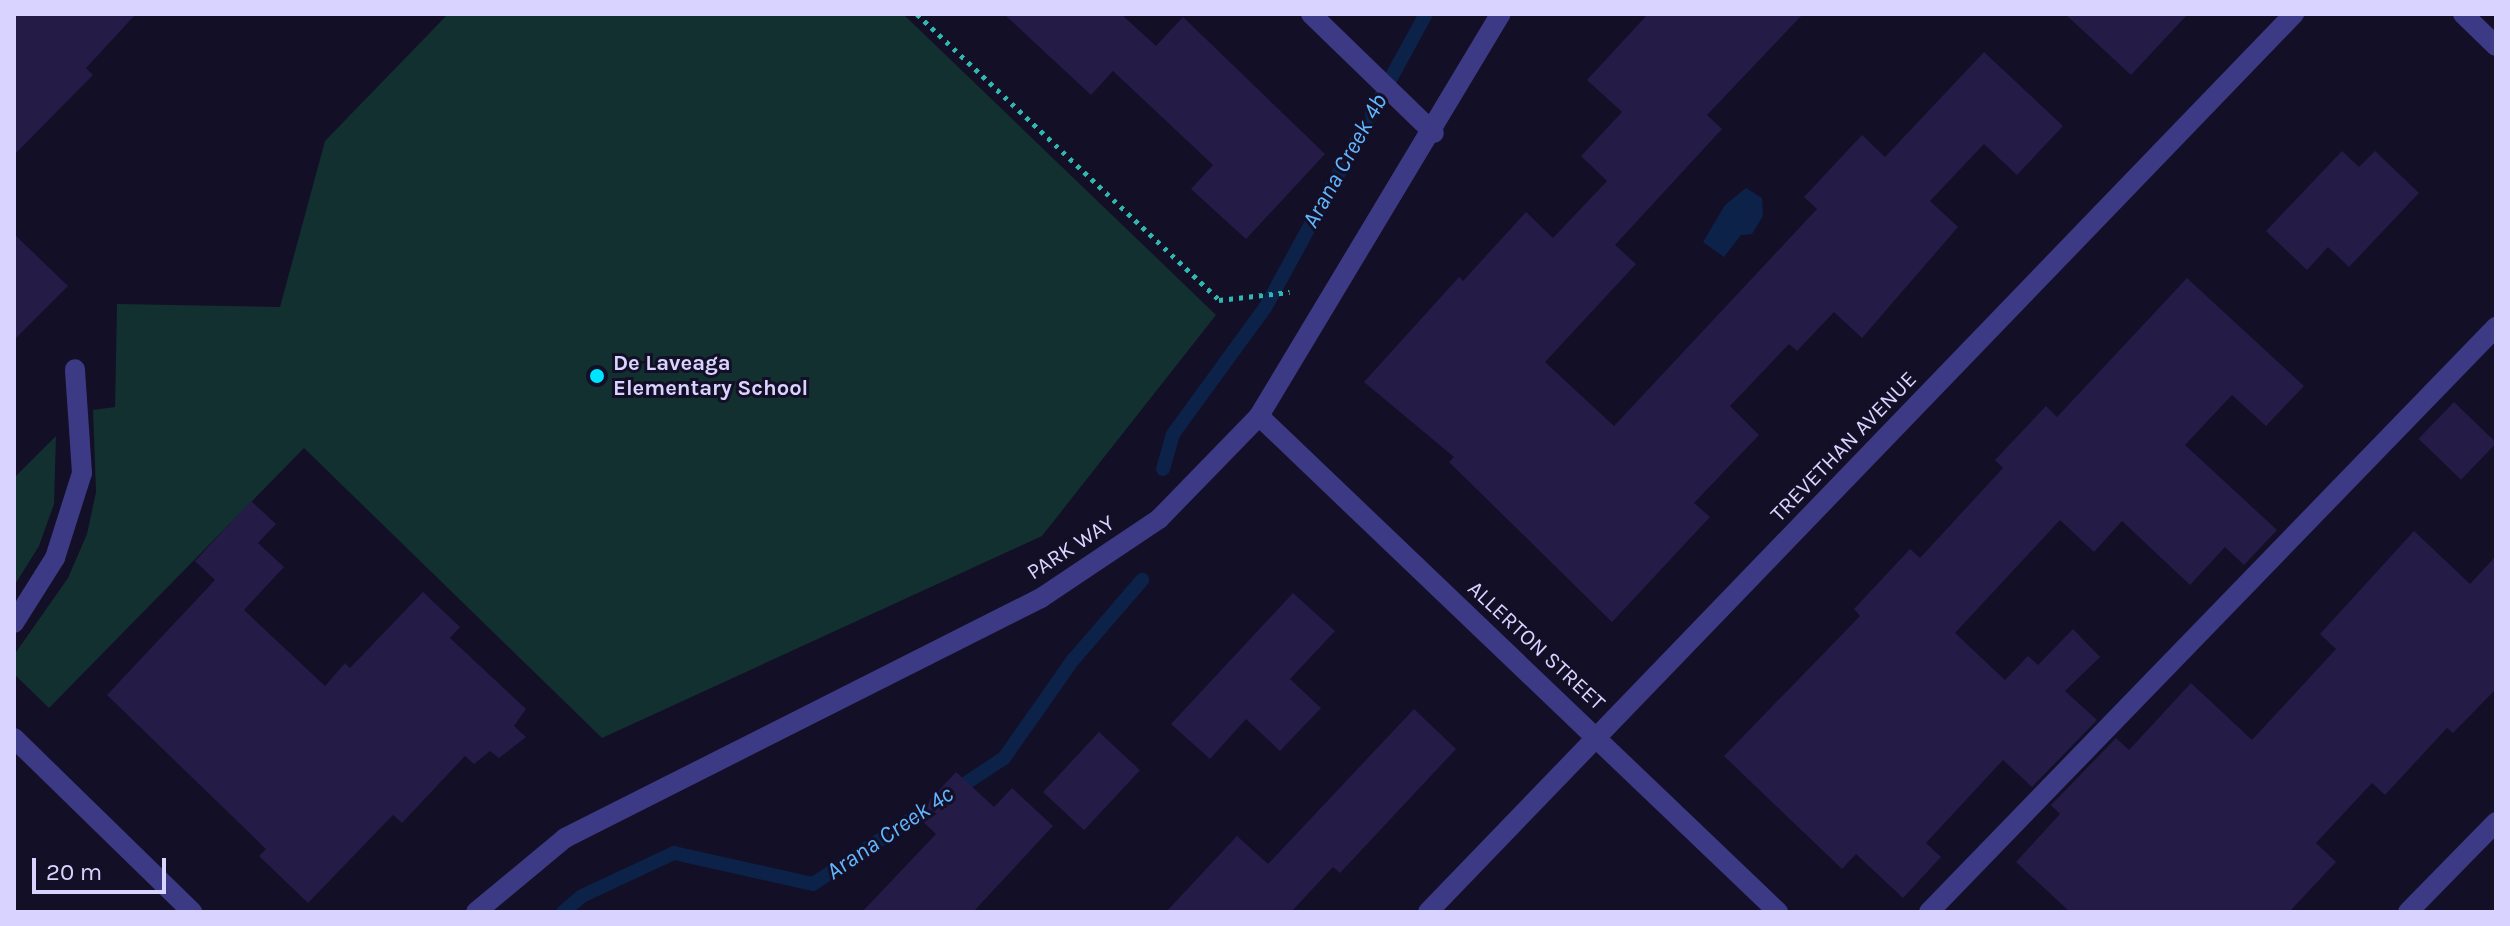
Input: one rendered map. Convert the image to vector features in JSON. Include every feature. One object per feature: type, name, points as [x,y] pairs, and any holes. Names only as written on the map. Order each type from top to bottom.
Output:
[{"type":"street","points":[[1311,14],[1434,133]]},
{"type":"street","name":"PARK WAY","points":[[476,912],[565,838],[1041,598],[1159,519],[1259,416],[1434,133],[1501,14]]},
{"type":"street","name":"TREVETHAN AVENUE","points":[[1428,912],[2294,14]]},
{"type":"street","points":[[2463,14],[2496,46]]},
{"type":"street","points":[[1929,912],[2496,327]]},
{"type":"street","points":[[14,623],[55,558],[82,473],[75,369]]},
{"type":"street","name":"ALLERTON STREET","points":[[1259,416],[1778,912]]},
{"type":"street","points":[[14,738],[192,912]]},
{"type":"street","points":[[2408,912],[2496,822]]},
{"type":"path","points":[[917,14],[1219,300],[1290,292]]},
{"type":"green space","name":"De Laveaga Elementary School","points":[[448,14],[903,14],[1216,315],[1042,536],[602,738],[304,448],[49,708],[14,674],[14,655],[68,578],[87,534],[96,492],[93,410],[115,407],[117,304],[280,307],[325,141]]},
{"type":"green space","points":[[56,436],[54,504],[39,546],[14,586],[14,478]]},
{"type":"water","points":[[1746,188],[1762,198],[1763,216],[1752,234],[1741,235],[1724,257],[1703,242],[1725,205]]},
{"type":"building","points":[[14,14],[136,14],[86,68],[93,75],[14,155]]},
{"type":"building","points":[[1004,14],[1121,14],[1156,46],[1183,17],[1325,154],[1246,239],[1191,189],[1213,165],[1113,71],[1091,95]]},
{"type":"building","points":[[1648,14],[1803,14],[1707,115],[1722,129],[1615,245],[1636,264],[1545,362],[1614,426],[1817,209],[1804,197],[1862,135],[1885,157],[1984,52],[2063,126],[2017,175],[1984,144],[1930,201],[1958,227],[1862,338],[1834,312],[1797,351],[1789,344],[1730,406],[1759,435],[1694,503],[1710,517],[1612,622],[1449,462],[1454,457],[1364,382],[1459,277],[1463,281],[1526,212],[1553,238],[1607,181],[1581,156],[1622,112],[1587,80]]},
{"type":"building","points":[[2065,14],[2188,14],[2131,75]]},
{"type":"building","points":[[2342,151],[2359,167],[2375,151],[2419,193],[2349,267],[2328,247],[2307,270],[2266,231]]},
{"type":"building","points":[[14,234],[68,286],[14,340]]},
{"type":"building","points":[[2187,278],[2304,386],[2266,426],[2232,395],[2185,445],[2277,530],[2244,565],[2225,547],[2190,585],[2122,521],[2094,552],[2060,520],[1955,633],[2005,680],[2028,656],[2038,665],[2073,629],[2100,657],[2065,691],[2097,720],[2032,787],[2003,760],[1926,843],[1941,857],[1903,898],[1856,854],[1842,869],[1724,756],[1860,616],[1854,609],[1910,549],[1920,558],[2003,468],[1995,460],[2046,406],[2057,417]]},
{"type":"building","points":[[2454,402],[2496,443],[2461,480],[2419,439]]},
{"type":"building","points":[[251,501],[276,524],[258,543],[284,567],[244,610],[325,686],[345,663],[350,668],[423,592],[460,627],[450,638],[526,709],[514,726],[526,737],[499,758],[490,751],[474,764],[465,756],[402,823],[393,815],[308,903],[259,856],[266,849],[107,695],[215,580],[195,561]]},
{"type":"building","points":[[2414,531],[2470,584],[2496,556],[2496,689],[2453,733],[2447,728],[2385,795],[2372,783],[2316,843],[2336,862],[2289,912],[2070,912],[2016,862],[2060,814],[2051,805],[2116,738],[2129,750],[2191,683],[2252,740],[2336,649],[2320,634]]},
{"type":"building","points":[[1293,593],[1335,631],[1290,679],[1321,708],[1280,751],[1246,719],[1210,759],[1171,724]]},
{"type":"building","points":[[1414,709],[1456,749],[1340,873],[1333,867],[1291,912],[1166,912],[1237,836],[1268,864]]},
{"type":"building","points":[[1099,732],[1140,770],[1084,830],[1043,792]]},
{"type":"building","points":[[956,772],[994,807],[1012,788],[1053,826],[973,912],[862,912],[936,834],[916,815]]},
{"type":"waterway","name":"Arana Creek 4b","points":[[1163,469],[1173,434],[1265,308],[1426,14]]},
{"type":"waterway","name":"Arana Creek 4c","points":[[563,912],[582,896],[674,853],[813,884],[1004,758],[1073,660],[1142,580]]},
{"type":"place","name":"De Laveaga Elementary School","points":[[597,376]]}]
